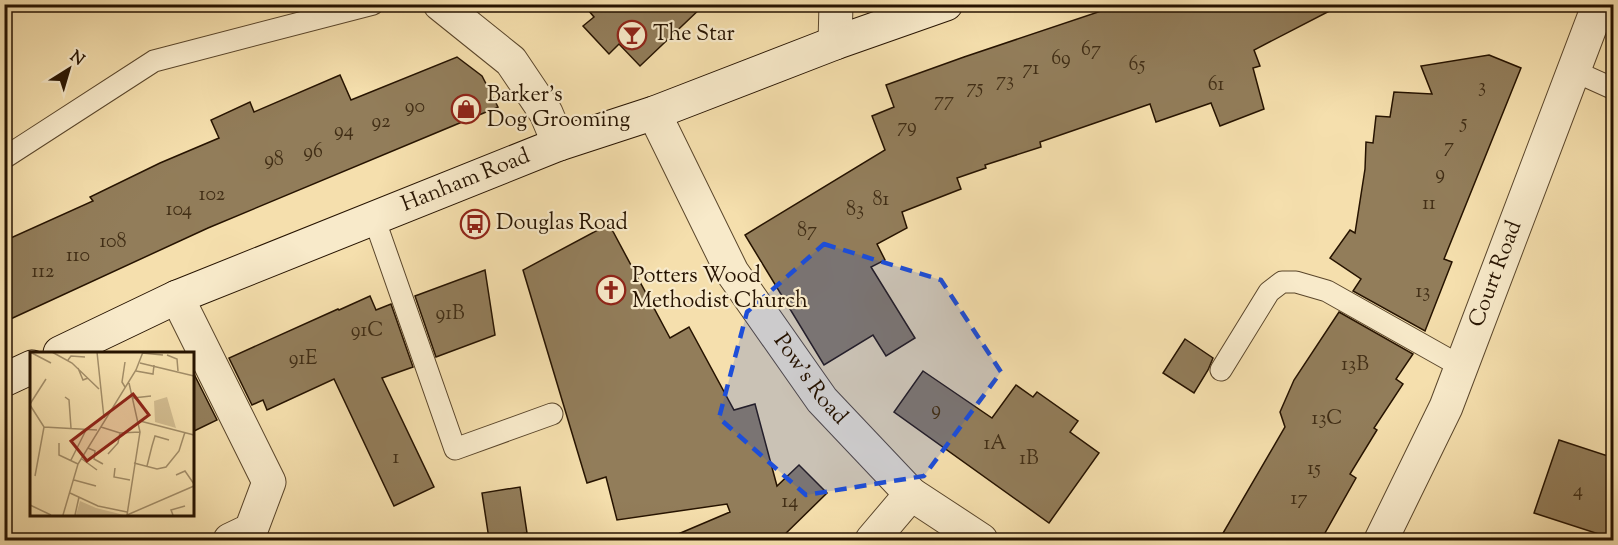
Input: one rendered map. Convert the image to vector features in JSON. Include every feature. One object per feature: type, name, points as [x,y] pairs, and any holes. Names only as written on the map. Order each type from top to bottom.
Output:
[{"type":"street","points":[[440,4],[512,61],[546,112],[559,144]]},
{"type":"street","points":[[835,43],[836,4]]},
{"type":"street","name":"Hanham Road","points":[[62,352],[177,297],[559,144],[654,113],[835,43],[946,4]]},
{"type":"street","name":"Court Road","points":[[1383,539],[1446,407],[1599,4]]},
{"type":"street","name":"Pow's Road","points":[[654,113],[732,272],[822,400],[911,494],[981,540]]},
{"type":"street","points":[[177,297],[269,482],[251,530],[230,540]]},
{"type":"street","points":[[4,380],[30,368]]},
{"type":"street","points":[[872,540],[911,494]]},
{"type":"lane","points":[[4,158],[154,61],[373,4]]},
{"type":"lane","points":[[1574,71],[1614,89]]},
{"type":"lane","points":[[374,218],[455,449],[552,414]]},
{"type":"lane","points":[[1221,370],[1269,292],[1282,282],[1296,282],[1327,291],[1462,367]]},
{"type":"highlighted area","points":[[824,244],[941,280],[1001,372],[924,476],[806,495],[719,418],[747,312]]},
{"type":"building","name":"The Star","points":[[583,4],[705,4],[640,66],[619,44],[609,54],[583,26],[594,17]]},
{"type":"building","points":[[1122,4],[1343,4],[1254,50],[1260,66],[1253,68],[1264,109],[1220,126],[1211,103],[1156,122],[1150,104],[1040,142],[1041,147],[985,165],[986,168],[957,178],[961,189],[902,212],[907,228],[877,244],[885,260],[871,267],[915,338],[886,356],[873,335],[824,365],[745,235],[885,150],[872,116],[894,107],[886,85]]},
{"type":"building","points":[[1489,55],[1521,68],[1444,259],[1452,262],[1425,331],[1353,291],[1361,279],[1330,258],[1350,230],[1355,233],[1365,169],[1366,142],[1373,143],[1376,116],[1390,117],[1394,92],[1432,94],[1421,66]]},
{"type":"building","points":[[457,57],[482,76],[498,107],[208,228],[4,322],[4,241],[93,201],[90,197],[160,163],[219,138],[211,120],[250,102],[254,112],[340,75],[351,100]]},
{"type":"building","points":[[609,224],[670,338],[689,327],[734,410],[755,404],[777,486],[799,465],[827,493],[779,540],[664,540],[730,512],[727,504],[617,520],[606,477],[587,483],[523,270]]},
{"type":"building","points":[[485,270],[495,335],[436,357],[415,296]]},
{"type":"building","points":[[370,296],[376,310],[391,304],[413,367],[382,378],[434,487],[394,506],[334,379],[267,410],[263,400],[252,405],[229,358]]},
{"type":"building","points":[[1339,312],[1413,354],[1396,379],[1403,384],[1374,428],[1377,430],[1350,474],[1356,478],[1321,540],[1219,540],[1285,427],[1280,412],[1294,380]]},
{"type":"building","points":[[1185,339],[1213,358],[1194,393],[1163,373]]},
{"type":"building","points":[[923,371],[992,418],[1016,385],[1033,397],[1037,392],[1078,421],[1070,432],[1099,453],[1049,523],[894,412]]},
{"type":"building","points":[[194,374],[217,420],[194,431]]},
{"type":"building","points":[[1559,440],[1614,458],[1614,539],[1534,513]]},
{"type":"building","points":[[520,487],[527,533],[489,539],[482,493]]},
{"type":"place","name":"The Star","points":[[632,35]]},
{"type":"place","name":"Barker's Dog Grooming","points":[[466,109]]},
{"type":"place","name":"Douglas Road","points":[[475,224]]},
{"type":"place","name":"Potters Wood Methodist Church","points":[[611,290]]}]
